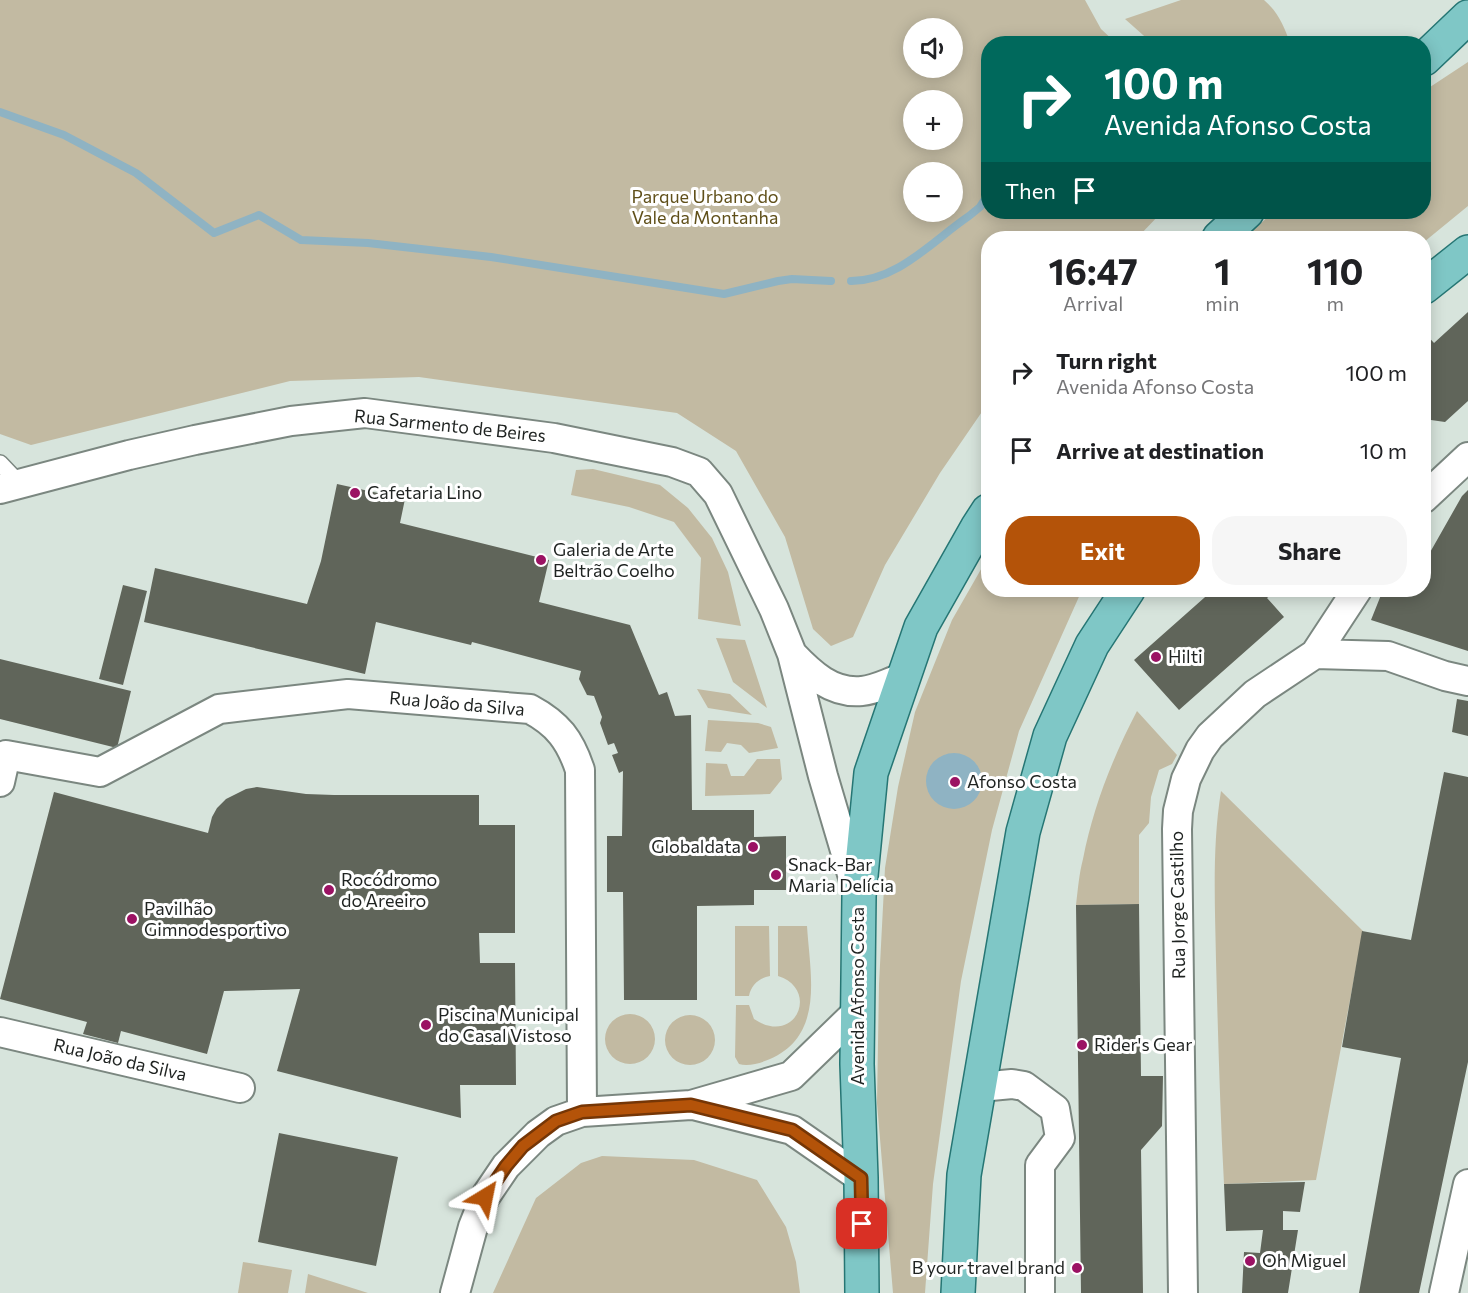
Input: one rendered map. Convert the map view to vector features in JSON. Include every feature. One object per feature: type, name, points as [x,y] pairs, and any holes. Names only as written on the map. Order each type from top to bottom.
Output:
[{"type":"main road","points":[[1431,54],[1468,17]]},
{"type":"main road","points":[[1431,58],[1468,40]]},
{"type":"main road","points":[[1227,231],[1240,219]]},
{"type":"main road","points":[[1431,281],[1468,252]]},
{"type":"main road","name":"Avenida Afonso Costa","points":[[862,1293],[857,1012],[859,896],[871,773],[921,627],[981,522]]},
{"type":"main road","points":[[958,1293],[964,1175],[1023,832],[1050,736],[1092,645],[1123,597]]},
{"type":"street","name":"Rua Sarmento de Beires","points":[[10,487],[129,455],[205,438],[291,421],[365,414],[554,438],[672,462],[699,472],[718,494],[774,609],[792,654],[822,776],[859,896]]},
{"type":"street","points":[[1431,491],[1468,457]]},
{"type":"street","name":"Rua Jorge Castilho","points":[[1183,1293],[1177,829],[1181,795],[1192,764],[1210,736],[1255,694],[1315,654],[1352,597]]},
{"type":"street","points":[[1335,622],[1388,656],[1445,676],[1468,681]]},
{"type":"street","name":"Rua Sarmento de Beires","points":[[792,654],[821,681],[838,689],[861,691],[903,678]]},
{"type":"street","points":[[1315,654],[1388,656]]},
{"type":"street","name":"Rua João da Silva","points":[[0,782],[6,755],[100,772],[219,709],[348,693],[530,709],[549,719],[566,738],[580,771],[582,1112]]},
{"type":"street","points":[[455,1293],[473,1227],[485,1197],[506,1166],[538,1134],[556,1121],[582,1112],[691,1105],[791,1076],[857,1012]]},
{"type":"street","name":"Rua João da Silva","points":[[0,1032],[240,1088]]},
{"type":"street","points":[[980,1087],[1012,1084],[1024,1086],[1055,1109],[1060,1138],[1040,1165],[1040,1293]]},
{"type":"street","points":[[691,1105],[792,1130],[861,1178]]},
{"type":"street","points":[[1444,1293],[1467,1191]]},
{"type":"lane","points":[[0,463],[10,487]]},
{"type":"green space","name":"Parque Urbano do Vale da Montanha","points":[[0,0],[1085,0],[1101,29],[1108,36],[981,36],[981,219],[1155,219],[1144,231],[981,231],[981,413],[940,473],[885,565],[853,637],[831,646],[813,629],[785,537],[736,451],[677,413],[419,377],[290,381],[31,445],[0,434]]},
{"type":"green space","points":[[1181,0],[1264,0],[1273,9],[1287,36],[1144,36],[1125,19]]},
{"type":"green space","points":[[1468,62],[1468,206],[1431,236],[1431,231],[1253,231],[1265,219],[1431,219],[1431,86]]},
{"type":"green space","points":[[593,469],[660,485],[688,508],[712,538],[728,572],[741,626],[698,619],[701,558],[674,522],[629,507],[571,495],[576,470]]},
{"type":"green space","points":[[981,569],[981,597],[1079,597],[1019,731],[992,830],[961,981],[933,1184],[925,1293],[893,1293],[877,1103],[879,984],[885,868],[898,787],[915,712],[952,620]]},
{"type":"green space","points":[[716,638],[745,640],[767,708],[733,682]]},
{"type":"green space","points":[[697,689],[730,694],[752,715],[708,708]]},
{"type":"green space","points":[[1137,711],[1177,755],[1172,764],[1159,770],[1151,797],[1149,823],[1139,835],[1139,904],[1076,905],[1087,840],[1098,801],[1112,764]]},
{"type":"green space","points":[[708,720],[758,723],[771,727],[778,748],[749,753],[741,745],[727,743],[721,752],[705,751]]},
{"type":"green space","points":[[757,759],[780,759],[782,779],[770,794],[705,796],[706,763],[727,764],[731,776],[744,776]]},
{"type":"green space","points":[[1221,791],[1363,931],[1316,1180],[1224,1184],[1215,897],[1216,833]]},
{"type":"green space","points":[[735,926],[769,926],[770,976],[756,983],[749,996],[735,996]]},
{"type":"green space","points":[[778,926],[807,926],[811,983],[807,1019],[799,1035],[788,1048],[763,1062],[750,1065],[739,1064],[735,1057],[736,1005],[749,1005],[754,1019],[769,1026],[781,1026],[791,1021],[798,1013],[800,1003],[798,992],[791,983],[778,976]]},
{"type":"green space","points":[[630,1014],[639,1016],[650,1025],[655,1039],[653,1048],[644,1059],[630,1064],[621,1062],[610,1053],[605,1039],[607,1030],[616,1019]]},
{"type":"green space","points":[[690,1015],[704,1019],[711,1026],[715,1040],[711,1054],[704,1061],[690,1065],[676,1061],[669,1054],[665,1040],[669,1026],[676,1019]]},
{"type":"green space","points":[[602,1156],[694,1160],[757,1180],[786,1227],[796,1262],[800,1293],[493,1293],[536,1198],[581,1163]]},
{"type":"green space","points":[[243,1262],[292,1270],[288,1293],[238,1293]]},
{"type":"green space","points":[[308,1274],[368,1293],[305,1293]]},
{"type":"water","points":[[949,753],[959,753],[974,761],[980,770],[982,781],[980,792],[974,801],[959,809],[949,809],[938,804],[931,797],[926,786],[926,776],[931,765],[938,758]]},
{"type":"building","points":[[1468,312],[1468,401],[1445,422],[1431,420],[1431,340],[1434,343]]},
{"type":"building","points":[[337,484],[405,499],[400,523],[549,560],[539,602],[630,625],[659,695],[667,692],[675,716],[691,715],[692,810],[754,810],[754,837],[786,836],[786,890],[754,890],[754,905],[697,906],[697,1000],[624,1000],[623,892],[607,892],[607,836],[622,836],[623,771],[619,773],[612,755],[618,753],[614,743],[608,745],[600,723],[602,717],[594,696],[587,695],[579,679],[581,671],[472,642],[471,645],[376,622],[365,674],[144,622],[155,568],[307,604],[321,561]]},
{"type":"building","points":[[1468,490],[1468,651],[1371,620],[1380,597],[1431,597],[1431,551],[1462,496]]},
{"type":"building","points":[[123,585],[147,591],[123,685],[99,679]]},
{"type":"building","points":[[1205,597],[1268,597],[1284,617],[1179,710],[1134,660]]},
{"type":"building","points":[[0,659],[131,691],[117,748],[0,719]]},
{"type":"building","points":[[1457,699],[1468,701],[1468,736],[1452,732]]},
{"type":"building","points":[[1444,772],[1468,777],[1468,1062],[1419,1293],[1359,1293],[1401,1058],[1342,1047],[1362,931],[1411,940]]},
{"type":"building","points":[[257,787],[306,794],[479,795],[479,825],[515,825],[515,933],[479,933],[480,963],[515,963],[516,1085],[460,1085],[461,1118],[277,1071],[300,989],[224,991],[207,1054],[121,1031],[118,1043],[83,1034],[87,1022],[0,999],[54,792],[208,833],[212,817],[226,799],[246,789]]},
{"type":"building","points":[[1139,904],[1141,1076],[1163,1076],[1162,1126],[1141,1150],[1143,1293],[1081,1293],[1076,905]]},
{"type":"building","points":[[279,1133],[398,1157],[376,1266],[258,1242]]},
{"type":"building","points":[[1305,1182],[1300,1212],[1283,1211],[1283,1230],[1298,1230],[1288,1293],[1242,1293],[1244,1252],[1260,1253],[1263,1230],[1226,1231],[1224,1184]]},
{"type":"waterway","points":[[0,112],[64,135],[136,173],[214,233],[259,215],[301,240],[368,243],[491,257],[724,294],[792,279],[831,281]]},
{"type":"waterway","points":[[851,281],[868,279],[899,267],[914,258],[981,205]]},
{"type":"place","name":"Cafetaria Lino","points":[[355,493]]},
{"type":"place","name":"Galeria de Arte Beltrão Coelho","points":[[541,560]]},
{"type":"place","name":"Hilti","points":[[1156,657]]},
{"type":"place","name":"Afonso Costa","points":[[955,782]]},
{"type":"place","name":"Globaldata","points":[[753,847]]},
{"type":"place","name":"Snack-Bar Maria Delícia","points":[[776,875]]},
{"type":"place","name":"Rocódromo do Areeiro","points":[[329,890]]},
{"type":"place","name":"Pavilhão Gimnodesportivo","points":[[132,919]]},
{"type":"place","name":"Piscina Municipal do Casal Vistoso","points":[[426,1025]]},
{"type":"place","name":"Rider's Gear","points":[[1082,1045]]},
{"type":"place","name":"Oh Miguel","points":[[1250,1261]]},
{"type":"place","name":"B your travel brand","points":[[1077,1268]]},
{"type":"route","points":[[485,1197],[523,1146],[556,1121],[569,1115],[582,1112],[691,1105],[792,1130],[844,1166],[861,1178],[862,1224]]}]
